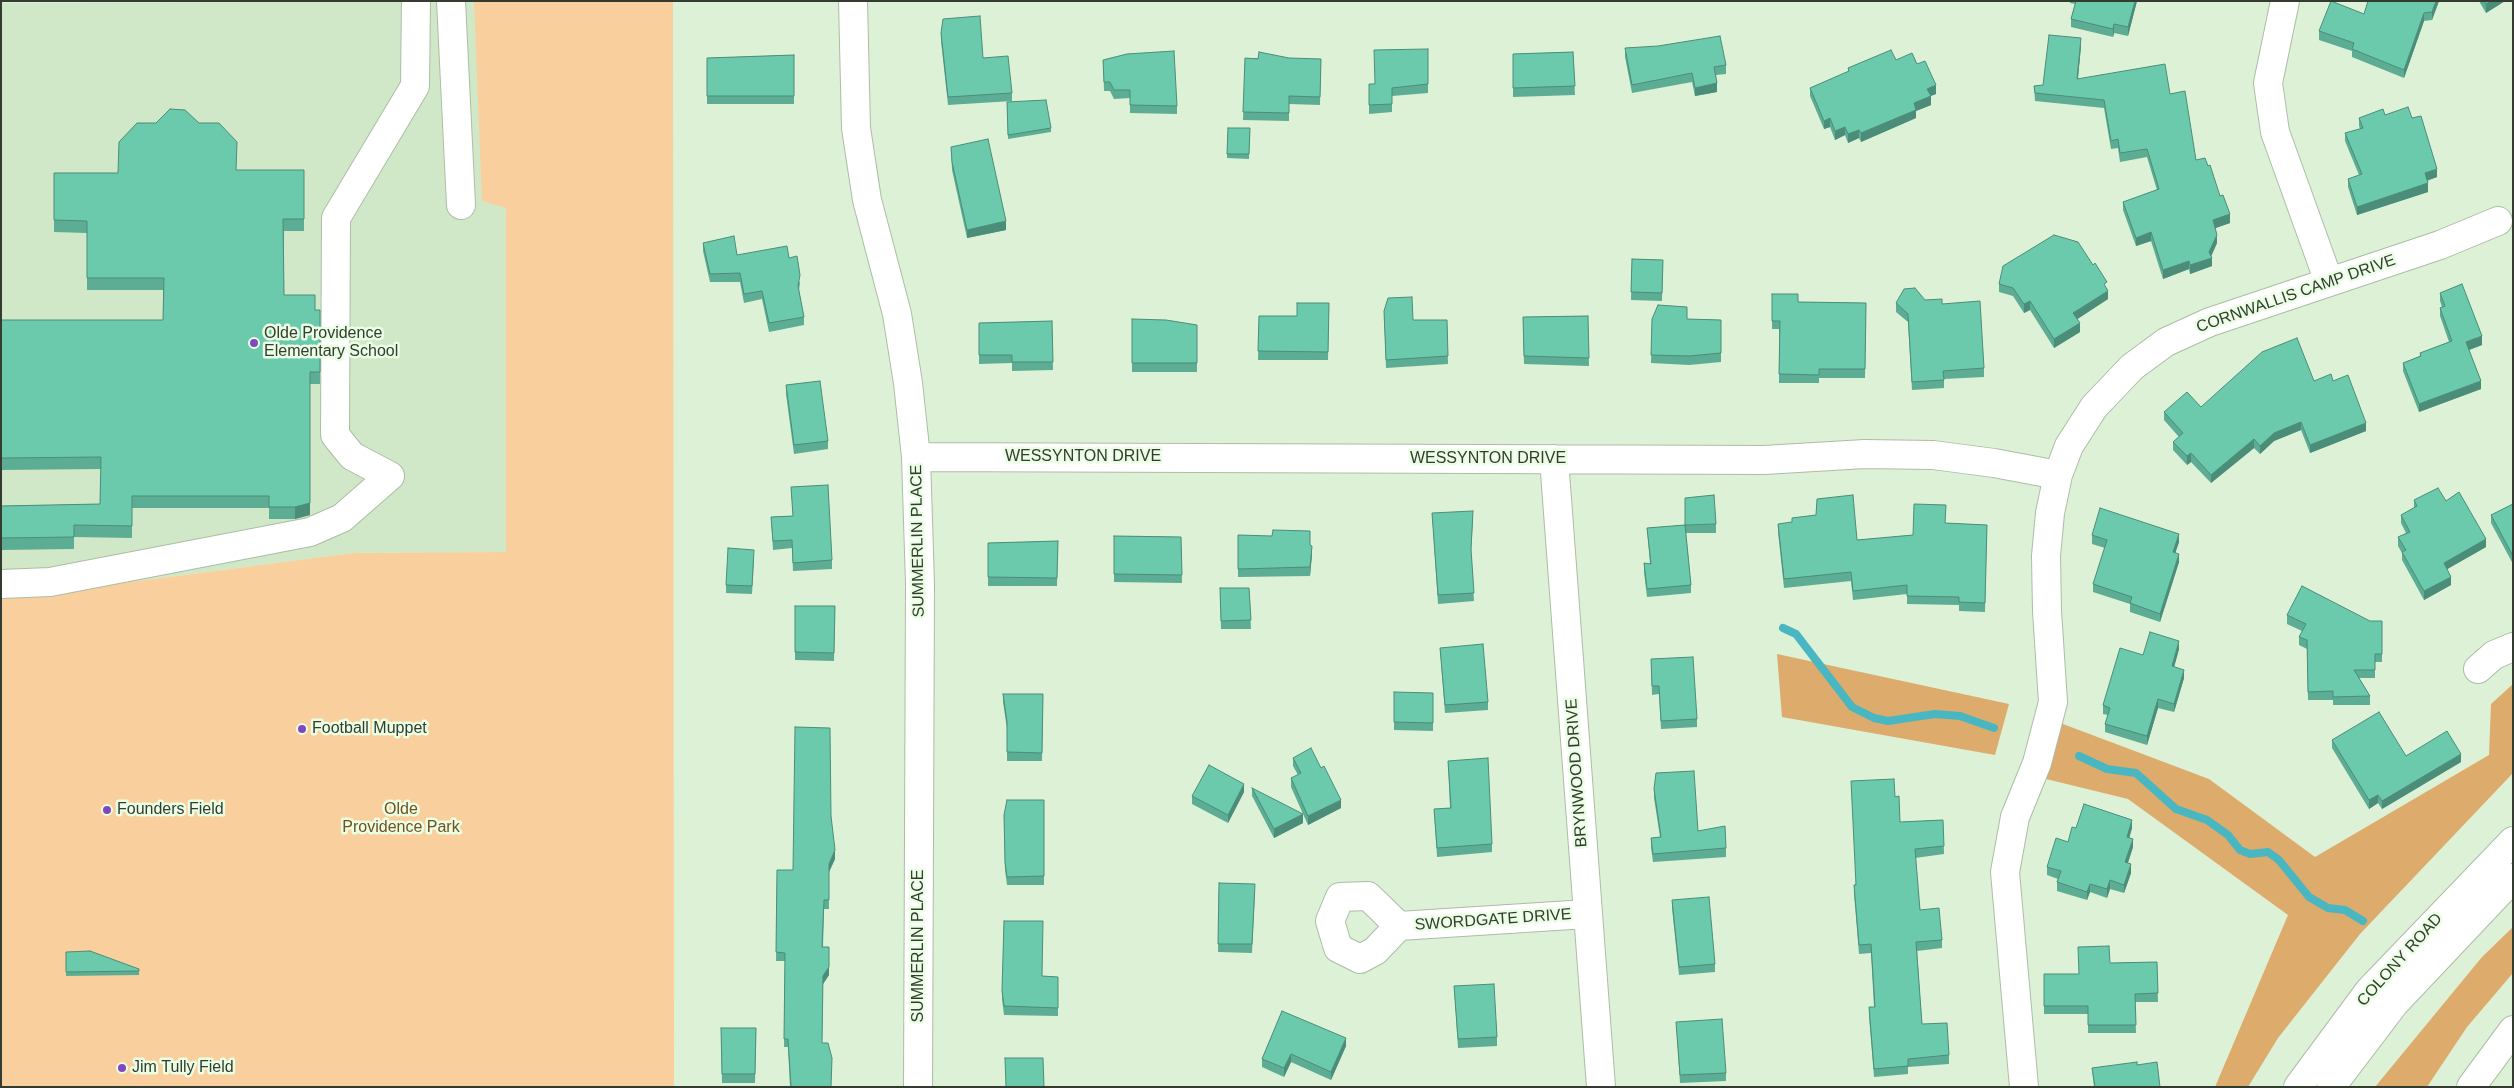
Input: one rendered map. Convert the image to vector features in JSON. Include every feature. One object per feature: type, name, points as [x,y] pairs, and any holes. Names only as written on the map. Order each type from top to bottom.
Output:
[{"type":"street","points":[[1,584],[50,582],[310,532],[342,518],[390,476],[352,456],[335,436],[336,218],[415,86],[416,1]]},
{"type":"street","points":[[451,1],[461,205]]},
{"type":"street","name":"SUMMERLIN PLACE","points":[[853,1],[856,128],[867,200],[896,314],[908,383],[916,457],[920,584],[918,1087]]},
{"type":"street","points":[[2285,1],[2268,83],[2275,132],[2329,282]]},
{"type":"street","name":"CORNWALLIS CAMP DRIVE","points":[[2024,1087],[2005,872],[2015,817],[2038,763],[2053,702],[2047,611],[2046,556],[2050,513],[2058,475],[2069,446],[2094,407],[2132,367],[2166,342],[2210,322],[2440,245],[2498,221]]},
{"type":"street","name":"WESSYNTON DRIVE","points":[[916,457],[1764,460],[1864,454],[1933,455],[1994,463],[2058,475]]},
{"type":"street","name":"BRYNWOOD DRIVE","points":[[1554,460],[1601,1087]]},
{"type":"street","points":[[2478,669],[2494,655],[2513,647]]},
{"type":"street","name":"COLONY ROAD","points":[[2298,1087],[2369,991],[2513,841]]},
{"type":"street","name":"COLONY ROAD","points":[[2331,1087],[2394,1004],[2513,878]]},
{"type":"street","name":"SWORDGATE DRIVE","points":[[1399,926],[1587,914]]},
{"type":"street","points":[[2471,1087],[2513,1030]]},
{"type":"shaded area","name":"Olde Providence Elementary School","points":[[495,1],[506,215],[507,552],[353,553],[77,589],[1,591],[1,3]]},
{"type":"shaded area","points":[[1777,654],[2009,704],[1995,755],[1782,717]]},
{"type":"shaded area","points":[[2513,684],[2513,773],[2360,934],[2278,1038],[2248,1087],[2215,1087],[2288,915],[2128,799],[2038,777],[2055,721],[2209,779],[2315,857],[2489,755],[2491,704]]},
{"type":"shaded area","points":[[2513,927],[2513,973],[2467,1027],[2427,1087],[2375,1087],[2482,957]]},
{"type":"green space","name":"Olde Providence Park","points":[[673,1],[674,1087],[1,1087],[1,589],[77,589],[353,553],[506,552],[506,208],[482,201],[474,2]]},
{"type":"building","points":[[2076,1],[2135,1],[2128,27],[2114,24],[2113,29],[2071,19]]},
{"type":"building","points":[[2331,1],[2364,14],[2368,1],[2436,1],[2432,12],[2424,13],[2404,70],[2352,49],[2354,43],[2319,31]]},
{"type":"building","points":[[980,16],[983,58],[1008,56],[1012,93],[948,97],[941,33],[943,19]]},
{"type":"building","points":[[2049,35],[2081,38],[2077,79],[2165,64],[2170,94],[2185,91],[2196,160],[2205,158],[2208,166],[2210,165],[2220,196],[2223,195],[2230,214],[2213,220],[2217,235],[2209,252],[2212,258],[2190,265],[2189,261],[2163,270],[2151,232],[2136,238],[2123,202],[2159,189],[2147,149],[2120,153],[2118,139],[2111,141],[2104,100],[2035,93],[2034,86],[2043,85]]},
{"type":"building","points":[[1720,36],[1726,65],[1714,67],[1717,83],[1695,88],[1692,73],[1632,85],[1625,48],[1658,46]]},
{"type":"building","points":[[1428,49],[1428,84],[1392,88],[1392,104],[1369,105],[1369,84],[1375,84],[1374,50]]},
{"type":"building","points":[[1891,50],[1896,60],[1912,53],[1917,64],[1925,61],[1936,85],[1927,89],[1931,96],[1914,103],[1916,110],[1861,133],[1859,130],[1848,134],[1845,127],[1835,131],[1830,118],[1824,121],[1810,88],[1849,71],[1848,68]]},
{"type":"building","points":[[1174,51],[1177,106],[1130,105],[1130,90],[1114,90],[1110,82],[1104,82],[1103,60],[1127,54]]},
{"type":"building","points":[[1259,52],[1289,58],[1321,59],[1320,97],[1289,96],[1289,113],[1243,112],[1245,58],[1258,59]]},
{"type":"building","points":[[1573,52],[1575,86],[1513,88],[1513,54]]},
{"type":"building","points":[[794,55],[794,96],[707,96],[707,58]]},
{"type":"building","points":[[1046,100],[1051,128],[1008,135],[1007,102]]},
{"type":"building","points":[[2408,107],[2412,118],[2421,116],[2437,169],[2425,173],[2428,183],[2357,207],[2348,179],[2362,174],[2345,133],[2363,128],[2359,118],[2383,109],[2385,115]]},
{"type":"building","name":"Olde Providence Elementary School","points":[[170,109],[185,110],[199,123],[219,123],[237,142],[236,170],[304,170],[304,219],[283,219],[284,295],[315,295],[315,310],[320,310],[320,372],[310,372],[310,503],[295,507],[269,507],[269,496],[132,496],[132,526],[74,525],[74,537],[1,538],[1,506],[100,504],[101,457],[1,458],[1,320],[163,320],[164,278],[87,278],[87,221],[54,220],[54,173],[118,173],[119,142],[137,123],[156,123]]},
{"type":"building","points":[[1228,128],[1250,128],[1249,154],[1227,154]]},
{"type":"building","points":[[988,139],[1006,221],[967,230],[952,162],[951,147]]},
{"type":"building","points":[[2054,235],[2078,242],[2107,282],[2104,284],[2108,291],[2073,313],[2080,323],[2054,339],[2030,301],[2024,304],[2013,288],[1999,284],[2003,266]]},
{"type":"building","points":[[734,236],[737,255],[787,246],[789,258],[797,256],[800,275],[798,286],[804,317],[769,323],[762,291],[744,294],[740,273],[710,274],[703,243]]},
{"type":"building","points":[[1632,259],[1663,260],[1662,293],[1631,292]]},
{"type":"building","points":[[2462,284],[2482,336],[2466,342],[2481,381],[2419,404],[2403,363],[2421,356],[2420,353],[2452,341],[2440,308],[2445,306],[2440,293]]},
{"type":"building","points":[[1915,288],[1925,300],[1942,299],[1942,304],[1980,301],[1984,368],[1943,371],[1944,380],[1912,382],[1908,314],[1896,303],[1904,289]]},
{"type":"building","points":[[1772,294],[1798,294],[1798,302],[1866,303],[1865,369],[1819,369],[1819,375],[1779,374],[1780,321],[1772,321]]},
{"type":"building","points":[[1412,297],[1413,320],[1447,320],[1448,356],[1386,360],[1384,311],[1388,298]]},
{"type":"building","points":[[1297,303],[1329,303],[1328,352],[1258,351],[1259,316],[1297,316]]},
{"type":"building","points":[[1658,305],[1687,307],[1687,319],[1721,320],[1721,353],[1689,356],[1651,355],[1652,319]]},
{"type":"building","points":[[1588,316],[1589,358],[1524,356],[1523,317]]},
{"type":"building","points":[[1132,319],[1166,320],[1197,325],[1197,363],[1132,363]]},
{"type":"building","points":[[1052,321],[1053,362],[1012,362],[1012,355],[979,355],[979,323]]},
{"type":"building","points":[[2297,338],[2314,381],[2331,374],[2333,381],[2348,375],[2366,423],[2310,445],[2301,422],[2274,433],[2260,446],[2254,439],[2211,475],[2191,453],[2187,456],[2173,442],[2183,433],[2164,412],[2187,392],[2201,407],[2262,352]]},
{"type":"building","points":[[820,381],[828,441],[794,445],[786,385]]},
{"type":"building","points":[[828,485],[832,560],[793,563],[792,540],[773,541],[771,517],[793,516],[791,487]]},
{"type":"building","points":[[2438,488],[2446,501],[2459,492],[2486,539],[2444,563],[2451,577],[2424,591],[2402,552],[2406,550],[2398,537],[2410,532],[2401,515],[2417,506],[2414,500]]},
{"type":"building","points":[[1714,495],[1716,524],[1685,525],[1685,498]]},
{"type":"building","points":[[1853,495],[1857,540],[1913,535],[1914,504],[1946,505],[1945,523],[1987,525],[1985,603],[1959,602],[1959,597],[1907,596],[1907,585],[1853,591],[1851,572],[1784,579],[1778,524],[1792,522],[1792,518],[1816,515],[1817,499]]},
{"type":"building","points":[[2513,504],[2513,556],[2491,515]]},
{"type":"building","points":[[2100,508],[2179,534],[2173,552],[2179,554],[2160,614],[2130,603],[2132,597],[2093,584],[2107,540],[2092,535]]},
{"type":"building","points":[[1473,511],[1471,549],[1474,593],[1438,595],[1432,513]]},
{"type":"building","points":[[1685,525],[1691,585],[1647,589],[1644,563],[1651,564],[1647,528]]},
{"type":"building","points":[[1273,530],[1310,531],[1310,545],[1312,546],[1310,567],[1238,569],[1238,535],[1272,536]]},
{"type":"building","points":[[1114,536],[1181,537],[1182,575],[1114,574]]},
{"type":"building","points":[[1058,541],[1057,578],[988,577],[988,543]]},
{"type":"building","points":[[728,548],[754,550],[752,586],[726,585]]},
{"type":"building","points":[[2302,586],[2370,621],[2382,621],[2382,654],[2375,654],[2375,670],[2354,670],[2370,696],[2333,697],[2333,691],[2308,692],[2307,640],[2299,637],[2306,624],[2287,615]]},
{"type":"building","points":[[1220,588],[1249,588],[1251,620],[1221,621]]},
{"type":"building","points":[[795,606],[835,606],[834,653],[795,652]]},
{"type":"building","points":[[2150,632],[2179,641],[2172,666],[2184,670],[2174,704],[2158,699],[2147,736],[2105,724],[2110,708],[2103,705],[2120,648],[2143,655]]},
{"type":"building","points":[[1483,644],[1488,702],[1445,705],[1440,648]]},
{"type":"building","points":[[1693,657],[1697,719],[1661,721],[1659,686],[1652,686],[1651,659]]},
{"type":"building","points":[[1394,692],[1433,693],[1433,723],[1394,722]]},
{"type":"building","points":[[1003,694],[1043,694],[1042,753],[1007,752],[1007,722]]},
{"type":"building","points":[[2379,712],[2406,756],[2447,731],[2461,754],[2382,801],[2378,795],[2369,800],[2332,740]]},
{"type":"building","points":[[795,727],[830,728],[831,816],[835,850],[829,864],[829,900],[824,900],[822,947],[829,947],[829,967],[823,976],[822,1043],[828,1043],[832,1058],[831,1087],[791,1087],[788,1039],[784,1039],[785,953],[776,952],[777,870],[793,870]]},
{"type":"building","points":[[1311,748],[1321,768],[1324,766],[1341,800],[1308,816],[1291,778],[1301,773],[1293,758]]},
{"type":"building","points":[[1488,758],[1492,844],[1437,848],[1434,809],[1451,808],[1448,761]]},
{"type":"building","points":[[1209,765],[1244,784],[1228,815],[1192,796]]},
{"type":"building","points":[[1694,771],[1698,831],[1725,826],[1726,848],[1653,854],[1651,838],[1661,837],[1654,789],[1656,773]]},
{"type":"building","points":[[1894,779],[1895,797],[1899,796],[1900,822],[1943,820],[1944,846],[1915,849],[1920,910],[1939,908],[1942,940],[1916,942],[1922,1024],[1947,1023],[1949,1055],[1908,1059],[1908,1066],[1874,1069],[1869,1007],[1875,1007],[1871,944],[1859,945],[1854,885],[1856,885],[1851,781]]},
{"type":"building","points":[[1252,788],[1303,814],[1274,829]]},
{"type":"building","points":[[1007,800],[1044,800],[1044,876],[1007,877],[1004,815]]},
{"type":"building","points":[[2084,804],[2132,820],[2127,837],[2133,839],[2125,862],[2131,864],[2124,885],[2110,880],[2107,889],[2090,884],[2087,892],[2057,882],[2061,871],[2047,867],[2056,838],[2068,842],[2072,827],[2076,828]]},
{"type":"building","points":[[1219,883],[1255,884],[1252,944],[1218,944]]},
{"type":"building","points":[[1709,897],[1715,964],[1679,967],[1672,900]]},
{"type":"building","points":[[1004,921],[1043,921],[1042,976],[1058,977],[1058,1008],[1004,1006],[1002,991]]},
{"type":"building","points":[[2109,946],[2110,963],[2157,962],[2158,993],[2135,994],[2136,1025],[2088,1025],[2088,1006],[2044,1006],[2044,974],[2079,974],[2078,947]]},
{"type":"building","points":[[90,951],[139,969],[139,971],[66,972],[66,952]]},
{"type":"building","points":[[1494,984],[1497,1037],[1458,1039],[1454,986]]},
{"type":"building","points":[[1282,1011],[1346,1038],[1331,1072],[1291,1054],[1284,1068],[1262,1059]]},
{"type":"building","points":[[1722,1019],[1726,1073],[1680,1075],[1676,1022]]},
{"type":"building","points":[[721,1028],[756,1028],[755,1074],[722,1074]]},
{"type":"building","points":[[1005,1058],[1043,1058],[1044,1087],[1006,1087]]},
{"type":"building","points":[[2137,1062],[2137,1065],[2157,1062],[2160,1087],[2095,1087],[2092,1068]]},
{"type":"waterway","points":[[1783,628],[1796,634],[1852,707],[1874,718],[1888,721],[1935,714],[1960,716],[1994,728]]},
{"type":"waterway","points":[[2079,756],[2107,769],[2136,773],[2176,809],[2207,820],[2228,835],[2240,850],[2250,854],[2268,852],[2279,860],[2309,897],[2328,908],[2345,910],[2363,921]]},
{"type":"place","name":"Olde Providence Elementary School","points":[[254,343]]},
{"type":"place","name":"Football Muppet","points":[[302,729]]},
{"type":"place","name":"Founders Field","points":[[107,810]]},
{"type":"place","name":"Jim Tully Field","points":[[122,1068]]}]
